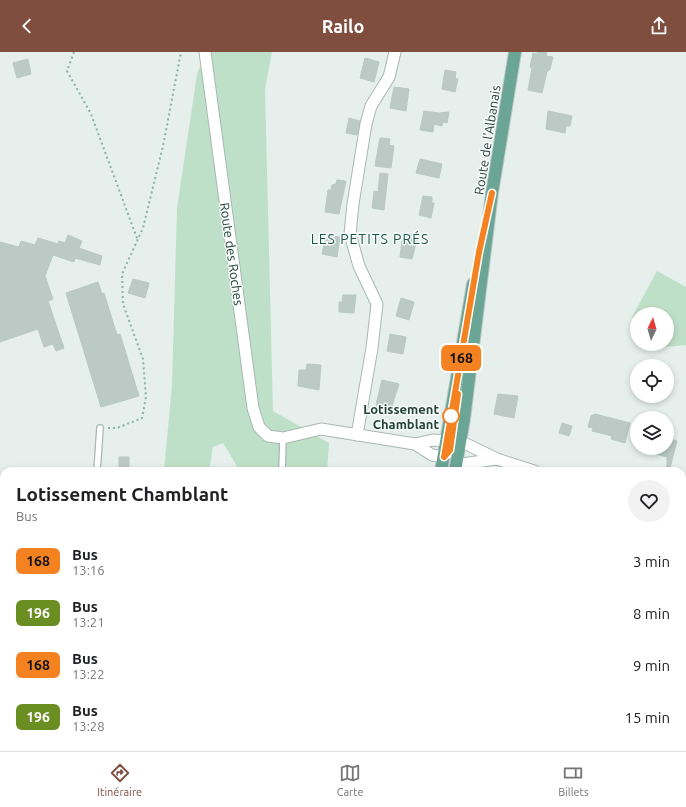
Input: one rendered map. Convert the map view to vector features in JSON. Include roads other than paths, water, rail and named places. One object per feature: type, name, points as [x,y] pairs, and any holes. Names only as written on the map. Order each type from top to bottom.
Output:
[{"type":"main road","name":"Route de l'Albanais","points":[[454,467],[452,448],[515,52]]},
{"type":"main road","points":[[452,448],[457,380],[479,252],[492,193]]},
{"type":"main road","name":"Route de l'Albanais","points":[[443,467],[452,448]]},
{"type":"street","name":"Route des Roches","points":[[205,52],[253,408],[259,427],[268,436],[283,438]]},
{"type":"street","points":[[357,435],[372,348],[377,304],[355,254],[350,234],[352,212],[366,124],[371,106],[389,77],[395,52]]},
{"type":"street","points":[[283,438],[321,429],[415,444],[433,440],[452,448],[497,459],[522,467]]},
{"type":"street","points":[[415,444],[432,455],[452,448]]},
{"type":"street","points":[[463,467],[497,459]]},
{"type":"lane","points":[[96,467],[100,428]]},
{"type":"lane","points":[[282,467],[283,438]]},
{"type":"place","name":"Lotissement Chamblant","points":[[451,416]]},
{"type":"district","name":"LES PETITS PRÉS","points":[[370,239]]}]
